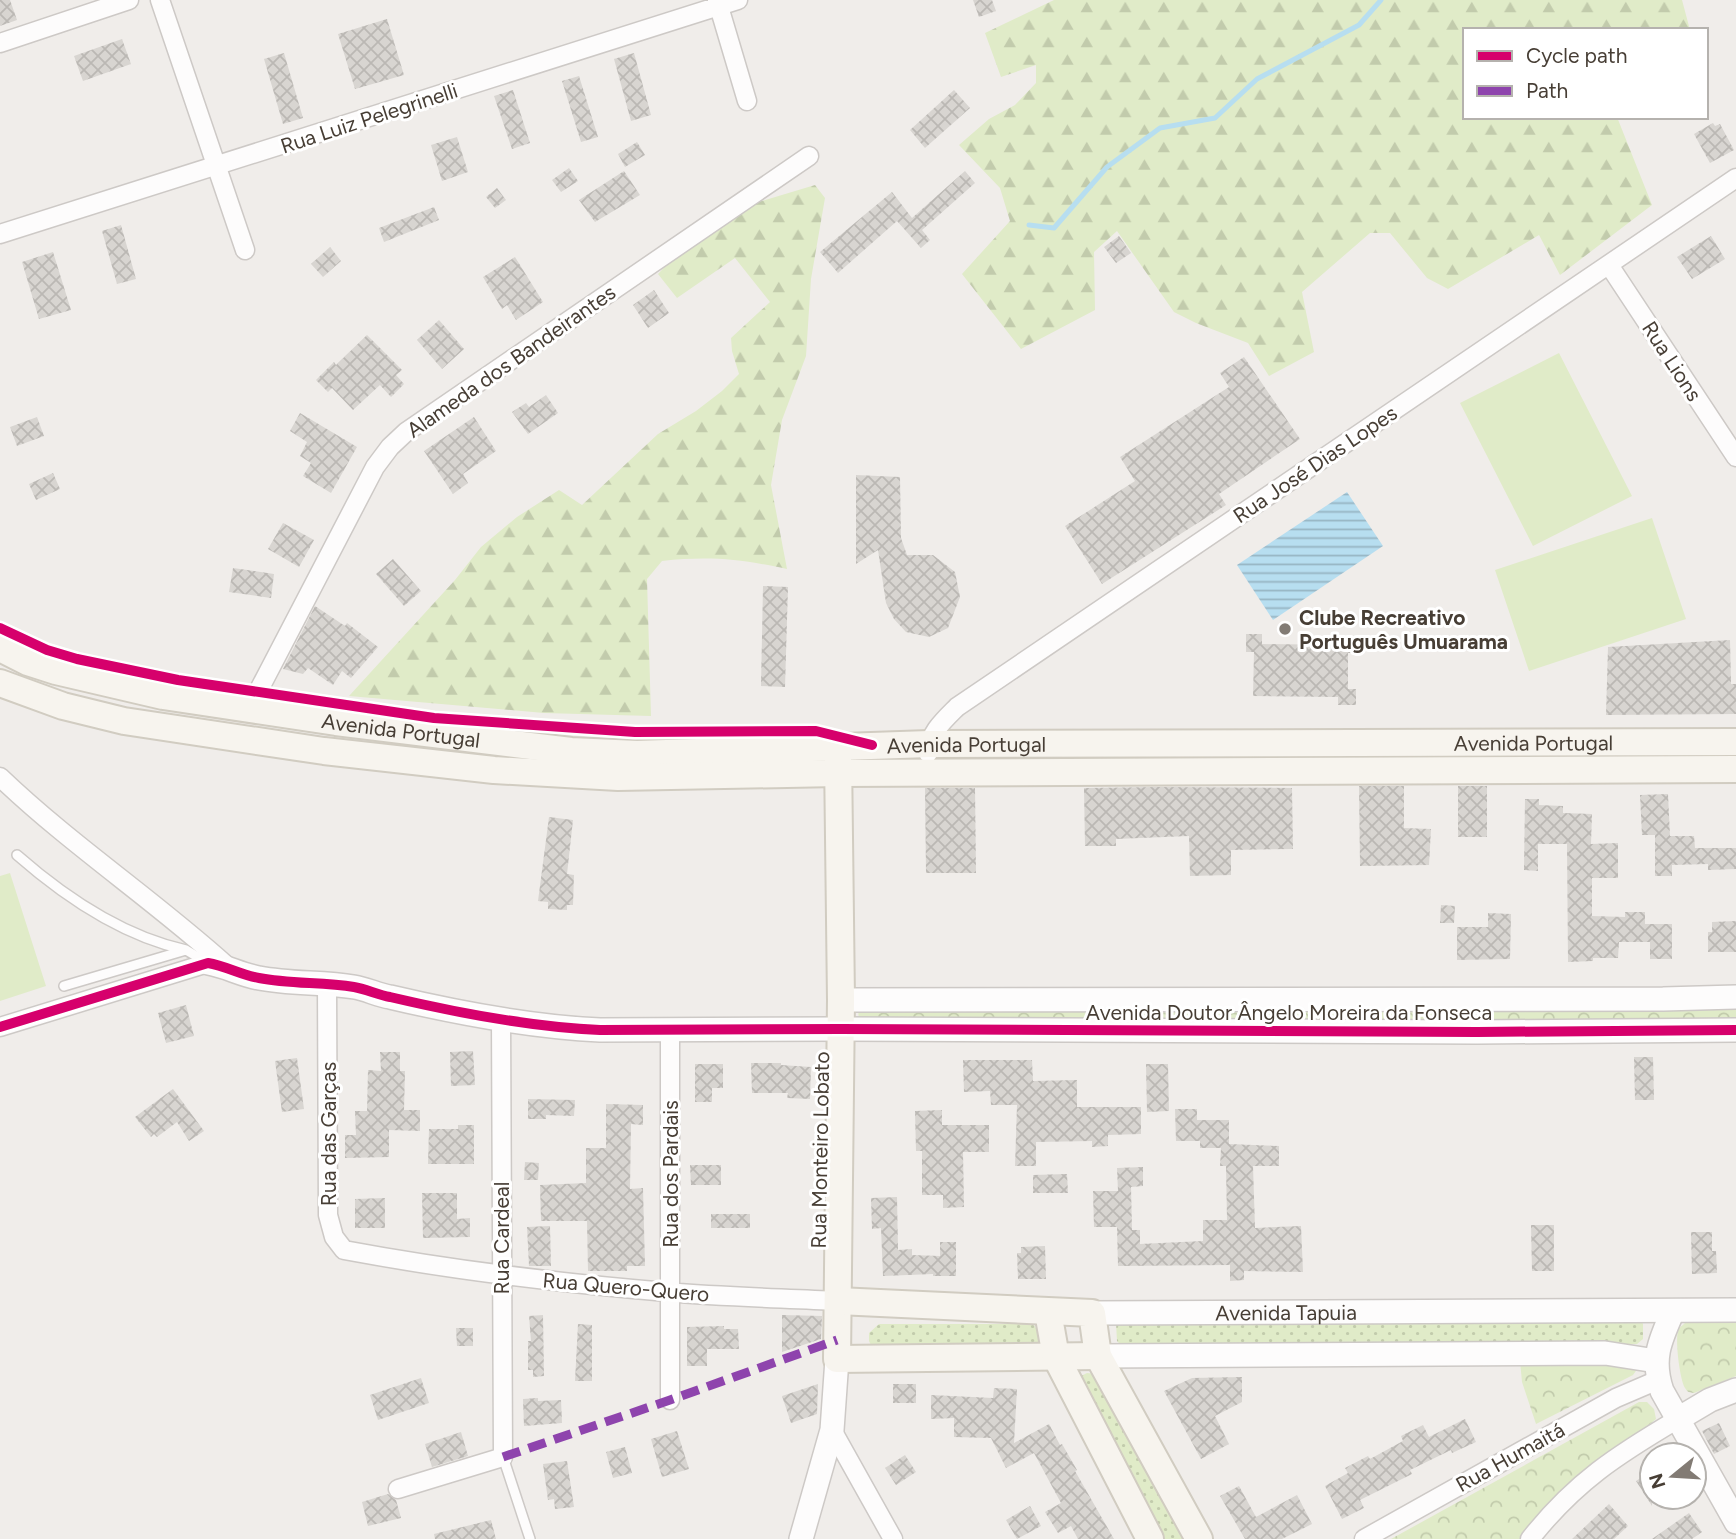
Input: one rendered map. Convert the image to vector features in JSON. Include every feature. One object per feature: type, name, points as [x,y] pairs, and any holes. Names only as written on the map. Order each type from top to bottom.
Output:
[{"type":"main road","name":"Avenida Portugal","points":[[0,648],[38,665],[163,696],[571,751],[838,760],[928,774],[1736,769]]},
{"type":"main road","points":[[0,683],[63,706],[124,721],[324,751],[455,765],[618,777],[838,760]]},
{"type":"main road","name":"Avenida Portugal","points":[[838,760],[929,744],[1736,742]]},
{"type":"main road","points":[[1422,771],[1423,743]]},
{"type":"main road","points":[[1166,745],[1166,772]]},
{"type":"main road","name":"Rua Monteiro Lobato","points":[[837,1359],[841,1029],[838,760]]},
{"type":"main road","name":"Avenida Tapuia","points":[[838,1301],[1091,1312]]},
{"type":"main road","points":[[1048,1312],[1056,1357],[1150,1539]]},
{"type":"main road","points":[[1091,1312],[1098,1356],[1199,1539]]},
{"type":"main road","name":"Avenida Tapuia","points":[[837,1359],[1098,1356]]},
{"type":"street","points":[[0,43],[129,0]]},
{"type":"street","points":[[160,0],[245,250]]},
{"type":"street","name":"Rua Luiz Pelegrinelli","points":[[0,234],[218,167],[718,3],[738,0]]},
{"type":"street","points":[[718,3],[747,101]]},
{"type":"street","name":"Alameda dos Bandeirantes","points":[[249,709],[375,467],[390,447],[406,432],[810,156]]},
{"type":"street","name":"Rua José Dias Lopes","points":[[929,744],[940,725],[957,707],[1736,178]]},
{"type":"street","name":"Rua Lions","points":[[1609,265],[1736,457]]},
{"type":"street","points":[[928,774],[929,744]]},
{"type":"street","points":[[0,777],[75,843],[187,930],[217,965],[0,1027]]},
{"type":"street","name":"Avenida Doutor Ângelo Moreira da Fonseca","points":[[217,965],[258,978],[357,988],[388,997],[565,1029],[1477,1032],[1736,1030]]},
{"type":"street","name":"Rua das Garças","points":[[327,984],[328,1215],[334,1237],[344,1250],[415,1264]]},
{"type":"street","name":"Avenida Doutor Ângelo Moreira da Fonseca","points":[[841,1000],[1736,996]]},
{"type":"street","points":[[1477,999],[1477,1032]]},
{"type":"street","name":"Rua Cardeal","points":[[501,1018],[502,1457]]},
{"type":"street","name":"Rua dos Pardais","points":[[670,1031],[670,1400]]},
{"type":"street","name":"Rua Quero-Quero","points":[[415,1264],[669,1292],[838,1301]]},
{"type":"street","name":"Avenida Tapuia","points":[[1091,1312],[1736,1310]]},
{"type":"street","points":[[1673,1311],[1662,1335],[1657,1370],[1678,1419],[1736,1522]]},
{"type":"street","name":"Avenida Tapuia","points":[[1098,1356],[1605,1353],[1657,1370]]},
{"type":"street","name":"Rua Monteiro Lobato","points":[[801,1539],[832,1430],[837,1359]]},
{"type":"street","name":"Rua Humaitá","points":[[1364,1539],[1616,1398],[1657,1370]]},
{"type":"street","points":[[1530,1539],[1567,1495],[1594,1472],[1678,1419],[1736,1390]]},
{"type":"street","points":[[832,1430],[893,1539]]},
{"type":"street","points":[[398,1489],[502,1457]]},
{"type":"lane","points":[[17,855],[40,876],[122,929],[156,944],[186,950],[217,965]]},
{"type":"lane","points":[[64,986],[186,950]]},
{"type":"lane","points":[[502,1457],[530,1539]]},
{"type":"green space","points":[[1054,0],[1682,0],[1689,28],[1463,28],[1463,119],[1618,119],[1652,205],[1560,275],[1539,235],[1448,289],[1427,278],[1390,233],[1370,233],[1302,292],[1314,352],[1269,376],[1248,343],[1174,312],[1117,231],[1094,252],[1095,310],[1021,349],[962,274],[1010,221],[1000,188],[959,145],[989,119],[1015,105],[1036,83],[1036,65],[1001,77],[985,33]]},
{"type":"green space","points":[[815,185],[825,198],[811,279],[806,356],[782,420],[771,485],[787,569],[725,559],[662,561],[647,579],[651,716],[544,713],[349,696],[455,580],[481,547],[517,517],[559,490],[582,505],[658,434],[696,411],[739,374],[731,338],[770,302],[735,258],[677,298],[658,274],[673,258],[742,207]]},
{"type":"green space","points":[[1559,353],[1632,496],[1533,546],[1460,403]]},
{"type":"green space","points":[[1652,518],[1686,619],[1529,671],[1495,570]]},
{"type":"green space","points":[[873,754],[1156,754],[1156,763],[873,763]]},
{"type":"green space","points":[[10,873],[46,986],[0,1001],[0,876]]},
{"type":"green space","points":[[1736,1003],[1736,1018],[1633,1021],[1491,1020],[1490,1009]]},
{"type":"green space","points":[[858,1007],[1466,1009],[1463,1023],[859,1024]]},
{"type":"green space","points":[[1639,1317],[1643,1324],[1643,1339],[1637,1344],[1120,1344],[1117,1341],[1116,1323]]},
{"type":"green space","points":[[1685,1323],[1736,1323],[1736,1376],[1694,1393],[1687,1391],[1681,1377],[1677,1343],[1678,1330]]},
{"type":"green space","points":[[879,1324],[1033,1324],[1039,1338],[1035,1348],[872,1347],[869,1333]]},
{"type":"green space","points":[[1630,1359],[1638,1368],[1633,1375],[1536,1424],[1522,1382],[1520,1361]]},
{"type":"green space","points":[[1087,1373],[1095,1374],[1189,1539],[1159,1539],[1079,1377]]},
{"type":"green space","points":[[1639,1402],[1647,1402],[1654,1409],[1656,1419],[1538,1516],[1520,1539],[1391,1539]]},
{"type":"water","points":[[1347,492],[1383,546],[1273,620],[1237,565]]},
{"type":"building","points":[[0,0],[10,0],[17,20],[0,26]]},
{"type":"building","points":[[973,0],[992,0],[996,11],[979,17]]},
{"type":"building","points":[[387,19],[404,75],[355,89],[338,34]]},
{"type":"building","points":[[122,39],[131,64],[83,81],[74,56]]},
{"type":"building","points":[[284,53],[303,118],[283,124],[264,59]]},
{"type":"building","points":[[634,53],[651,115],[631,121],[614,59]]},
{"type":"building","points":[[579,76],[598,137],[581,142],[562,81]]},
{"type":"building","points":[[513,90],[530,143],[512,149],[494,96]]},
{"type":"building","points":[[954,90],[970,108],[925,148],[910,130]]},
{"type":"building","points":[[1713,123],[1715,126],[1720,124],[1734,150],[1710,163],[1694,134]]},
{"type":"building","points":[[457,137],[468,172],[442,181],[431,145]]},
{"type":"building","points":[[637,142],[645,155],[625,167],[618,154]]},
{"type":"building","points":[[569,168],[578,181],[561,192],[552,180]]},
{"type":"building","points":[[624,171],[640,195],[595,222],[579,200]]},
{"type":"building","points":[[965,171],[975,183],[922,230],[930,240],[921,248],[897,221],[838,273],[820,252],[892,192],[912,218]]},
{"type":"building","points":[[497,188],[506,200],[495,208],[486,197]]},
{"type":"building","points":[[434,207],[439,220],[384,242],[379,228]]},
{"type":"building","points":[[121,225],[136,279],[117,284],[102,231]]},
{"type":"building","points":[[1119,236],[1131,253],[1116,263],[1104,247]]},
{"type":"building","points":[[1711,236],[1725,259],[1692,279],[1677,257]]},
{"type":"building","points":[[330,247],[341,261],[323,277],[311,264]]},
{"type":"building","points":[[53,252],[71,310],[39,319],[22,262]]},
{"type":"building","points":[[515,257],[543,302],[516,320],[507,305],[502,309],[483,277]]},
{"type":"building","points":[[654,290],[669,313],[648,328],[633,305]]},
{"type":"building","points":[[439,320],[464,349],[442,369],[417,340]]},
{"type":"building","points":[[367,335],[402,370],[396,375],[404,384],[391,397],[380,385],[353,410],[332,388],[328,392],[316,380]]},
{"type":"building","points":[[1244,357],[1300,439],[1219,494],[1226,505],[1102,584],[1065,526],[1135,481],[1120,457],[1229,387],[1220,373]]},
{"type":"building","points":[[546,395],[558,413],[528,434],[512,412],[526,403],[529,407]]},
{"type":"building","points":[[300,413],[357,447],[331,493],[303,476],[311,463],[300,456],[307,442],[290,431]]},
{"type":"building","points":[[37,417],[44,436],[17,446],[10,427]]},
{"type":"building","points":[[474,417],[496,451],[463,474],[468,483],[453,494],[424,451]]},
{"type":"building","points":[[53,473],[60,489],[36,500],[29,484]]},
{"type":"building","points":[[856,475],[900,477],[901,538],[907,555],[933,555],[955,572],[960,597],[948,628],[929,637],[906,632],[894,619],[886,603],[878,550],[856,564]]},
{"type":"building","points":[[283,523],[314,540],[299,567],[268,549]]},
{"type":"building","points":[[393,559],[421,591],[404,606],[376,574]]},
{"type":"building","points":[[233,568],[274,574],[271,598],[229,592]]},
{"type":"building","points":[[763,586],[788,587],[785,687],[761,686]]},
{"type":"building","points":[[315,606],[345,626],[347,623],[378,647],[351,678],[342,671],[333,685],[308,668],[303,674],[283,669]]},
{"type":"building","points":[[1246,634],[1262,634],[1262,644],[1340,645],[1340,636],[1358,636],[1358,653],[1348,653],[1348,689],[1356,689],[1356,705],[1338,705],[1338,697],[1253,696],[1254,652],[1246,652]]},
{"type":"building","points":[[1730,640],[1731,684],[1736,684],[1736,714],[1606,715],[1608,647]]},
{"type":"building","points":[[1359,786],[1404,786],[1404,828],[1431,829],[1429,865],[1360,866]]},
{"type":"building","points":[[1458,786],[1487,786],[1487,837],[1458,837]]},
{"type":"building","points":[[925,788],[975,788],[976,873],[926,873]]},
{"type":"building","points":[[1084,788],[1292,788],[1293,849],[1231,850],[1231,875],[1190,876],[1189,836],[1116,839],[1116,846],[1085,846]]},
{"type":"building","points":[[1668,794],[1670,836],[1694,836],[1695,848],[1736,848],[1736,869],[1708,870],[1708,864],[1672,865],[1672,876],[1655,876],[1655,835],[1642,835],[1640,795]]},
{"type":"building","points":[[1525,799],[1539,799],[1539,805],[1563,806],[1563,813],[1592,814],[1591,844],[1618,843],[1618,878],[1592,878],[1592,916],[1625,917],[1625,912],[1645,912],[1645,924],[1672,924],[1672,959],[1650,959],[1650,942],[1619,942],[1618,958],[1568,962],[1567,844],[1538,844],[1538,871],[1524,870]]},
{"type":"building","points":[[549,817],[573,820],[567,874],[574,875],[573,905],[567,905],[567,910],[548,909],[548,902],[538,901]]},
{"type":"building","points":[[1441,905],[1455,906],[1454,923],[1440,923]]},
{"type":"building","points":[[1488,913],[1511,914],[1510,959],[1457,960],[1457,927],[1488,927]]},
{"type":"building","points":[[1736,921],[1736,952],[1708,952],[1708,932],[1712,932],[1712,922]]},
{"type":"building","points":[[186,1005],[194,1036],[166,1043],[158,1013]]},
{"type":"building","points":[[473,1051],[475,1085],[451,1086],[450,1052]]},
{"type":"building","points":[[380,1052],[400,1052],[400,1071],[405,1071],[404,1110],[420,1110],[420,1131],[389,1130],[389,1157],[345,1158],[345,1135],[356,1135],[355,1111],[367,1111],[368,1070],[381,1071]]},
{"type":"building","points":[[1634,1057],[1653,1057],[1654,1100],[1635,1100]]},
{"type":"building","points":[[297,1058],[304,1109],[282,1112],[275,1061]]},
{"type":"building","points":[[963,1060],[1032,1060],[1033,1081],[1077,1080],[1077,1107],[1141,1107],[1141,1134],[1108,1135],[1108,1146],[1092,1147],[1092,1141],[1036,1142],[1036,1166],[1015,1166],[1017,1105],[991,1105],[990,1091],[964,1092]]},
{"type":"building","points":[[751,1063],[811,1067],[810,1099],[787,1098],[788,1093],[752,1093]]},
{"type":"building","points":[[695,1064],[723,1064],[723,1088],[712,1088],[712,1102],[695,1102]]},
{"type":"building","points":[[1146,1064],[1168,1064],[1169,1111],[1147,1112]]},
{"type":"building","points":[[173,1089],[204,1131],[189,1141],[177,1122],[157,1137],[154,1134],[151,1137],[135,1117]]},
{"type":"building","points":[[528,1099],[575,1100],[574,1116],[546,1115],[546,1119],[528,1119]]},
{"type":"building","points":[[606,1104],[643,1105],[643,1125],[631,1124],[630,1189],[643,1188],[645,1266],[627,1266],[627,1271],[588,1271],[587,1221],[541,1221],[540,1185],[586,1183],[586,1148],[606,1148]]},
{"type":"building","points":[[1175,1109],[1197,1109],[1197,1120],[1229,1120],[1229,1144],[1279,1146],[1279,1166],[1253,1166],[1255,1228],[1301,1226],[1303,1272],[1244,1271],[1244,1280],[1230,1281],[1230,1265],[1118,1266],[1117,1227],[1094,1227],[1093,1191],[1118,1191],[1117,1168],[1143,1167],[1143,1186],[1131,1187],[1132,1230],[1140,1230],[1140,1244],[1203,1241],[1203,1220],[1227,1220],[1226,1166],[1220,1166],[1221,1148],[1200,1148],[1200,1141],[1176,1141]]},
{"type":"building","points":[[942,1110],[942,1125],[989,1125],[989,1152],[963,1152],[964,1207],[943,1208],[943,1195],[922,1195],[922,1151],[916,1151],[915,1111]]},
{"type":"building","points":[[458,1125],[474,1125],[474,1164],[428,1164],[429,1129],[458,1129]]},
{"type":"building","points":[[525,1162],[539,1163],[538,1180],[524,1180]]},
{"type":"building","points":[[690,1165],[721,1165],[721,1185],[691,1185]]},
{"type":"building","points":[[1067,1174],[1068,1193],[1033,1193],[1033,1175]]},
{"type":"building","points":[[422,1193],[457,1193],[457,1219],[470,1218],[470,1237],[423,1238]]},
{"type":"building","points":[[897,1197],[898,1250],[912,1249],[912,1255],[940,1256],[940,1242],[956,1242],[956,1276],[883,1276],[881,1228],[872,1229],[871,1198]]},
{"type":"building","points":[[385,1198],[385,1228],[355,1228],[355,1199]]},
{"type":"building","points":[[711,1214],[750,1214],[750,1228],[711,1228]]},
{"type":"building","points":[[1531,1225],[1554,1225],[1554,1271],[1532,1271]]},
{"type":"building","points":[[550,1226],[551,1266],[529,1266],[527,1227]]},
{"type":"building","points":[[1691,1232],[1712,1232],[1712,1251],[1716,1251],[1717,1273],[1692,1274]]},
{"type":"building","points":[[1045,1246],[1046,1279],[1018,1279],[1017,1253],[1021,1253],[1021,1247]]},
{"type":"building","points":[[543,1315],[544,1376],[533,1377],[533,1370],[528,1370],[528,1341],[531,1341],[529,1316]]},
{"type":"building","points":[[782,1315],[822,1316],[821,1339],[782,1352]]},
{"type":"building","points":[[578,1324],[592,1325],[592,1381],[575,1381]]},
{"type":"building","points":[[724,1326],[724,1329],[738,1329],[739,1349],[707,1349],[707,1366],[687,1366],[687,1327]]},
{"type":"building","points":[[456,1328],[473,1328],[473,1346],[457,1346]]},
{"type":"building","points":[[1242,1377],[1242,1402],[1215,1416],[1229,1444],[1201,1459],[1164,1391],[1192,1378]]},
{"type":"building","points":[[421,1378],[429,1403],[378,1420],[370,1395]]},
{"type":"building","points":[[818,1384],[817,1414],[791,1423],[782,1396]]},
{"type":"building","points":[[893,1384],[916,1384],[916,1403],[893,1403]]},
{"type":"building","points":[[994,1388],[1017,1389],[1014,1443],[1049,1424],[1114,1539],[1078,1539],[1071,1526],[1058,1533],[1045,1512],[1061,1503],[1034,1453],[1006,1468],[991,1438],[954,1437],[954,1418],[931,1419],[931,1395],[993,1398]]},
{"type":"building","points":[[538,1398],[538,1401],[561,1400],[562,1423],[524,1426],[523,1399]]},
{"type":"building","points":[[1465,1419],[1476,1442],[1452,1453],[1451,1450],[1410,1470],[1412,1474],[1360,1500],[1364,1508],[1342,1519],[1325,1486],[1348,1473],[1345,1468],[1368,1456],[1370,1459],[1403,1441],[1401,1436],[1423,1425],[1429,1437]]},
{"type":"building","points":[[1719,1423],[1730,1446],[1714,1454],[1702,1431]]},
{"type":"building","points":[[677,1431],[689,1469],[662,1477],[651,1439]]},
{"type":"building","points":[[461,1432],[468,1456],[432,1467],[425,1444]]},
{"type":"building","points":[[625,1447],[632,1473],[613,1478],[606,1452]]},
{"type":"building","points":[[905,1455],[916,1472],[896,1485],[885,1468]]},
{"type":"building","points":[[567,1461],[574,1507],[555,1509],[554,1499],[548,1500],[543,1464]]},
{"type":"building","points":[[1239,1486],[1256,1517],[1297,1495],[1312,1524],[1282,1539],[1245,1539],[1220,1496]]},
{"type":"building","points":[[388,1494],[396,1500],[401,1518],[368,1526],[362,1502]]},
{"type":"building","points":[[1609,1504],[1628,1526],[1614,1539],[1572,1539]]},
{"type":"building","points":[[1030,1506],[1041,1526],[1017,1539],[1006,1520]]},
{"type":"building","points":[[1689,1513],[1702,1532],[1692,1539],[1652,1539]]},
{"type":"building","points":[[491,1520],[496,1539],[435,1539],[434,1534]]},
{"type":"waterway","points":[[1029,225],[1054,228],[1107,167],[1160,128],[1215,118],[1257,79],[1359,25],[1381,0]]},
{"type":"marked path","points":[[503,1457],[837,1340]]},
{"type":"cycle path","points":[[0,628],[47,650],[77,659],[178,680],[434,718],[635,732],[816,731],[872,745]]},
{"type":"cycle path","points":[[0,1027],[208,963],[259,978],[354,987],[416,1003],[494,1018],[600,1030],[1736,1030]]},
{"type":"place","name":"Clube Recreativo Português Umuarama","points":[[1285,629]]}]
